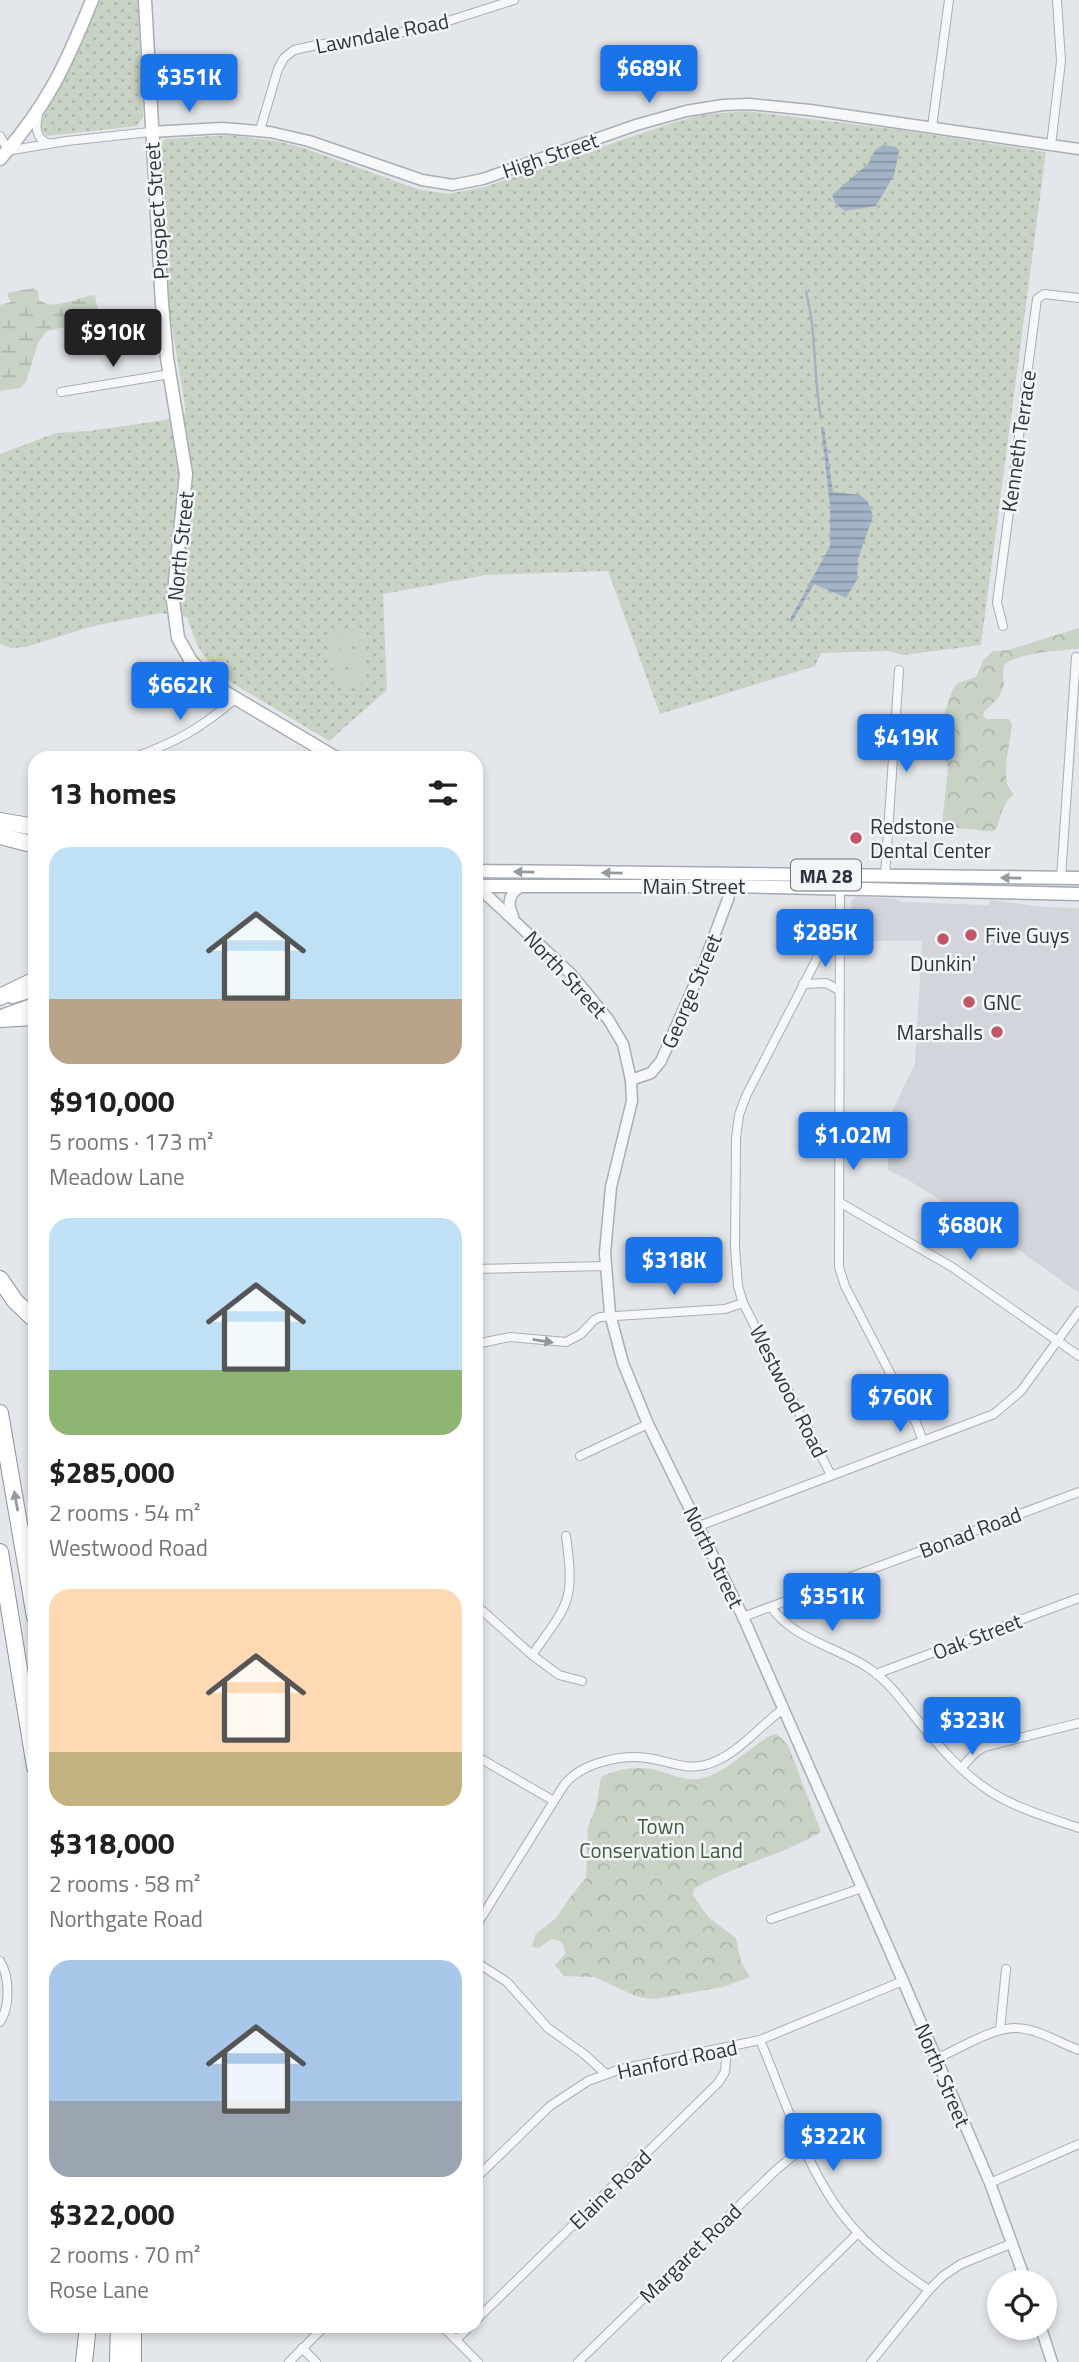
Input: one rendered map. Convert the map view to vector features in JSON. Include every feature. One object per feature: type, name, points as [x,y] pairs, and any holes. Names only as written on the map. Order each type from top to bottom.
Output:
[{"type":"highway","points":[[0,821],[28,826]]},
{"type":"highway","points":[[0,836],[28,843]]},
{"type":"highway","points":[[0,999],[28,984]]},
{"type":"highway","points":[[0,1017],[28,1017]]},
{"type":"highway","points":[[0,1279],[15,1301],[28,1313]]},
{"type":"highway","points":[[0,1413],[28,1575]]},
{"type":"highway","points":[[0,1552],[28,1722]]},
{"type":"highway","points":[[0,1594],[23,1690]]},
{"type":"highway","points":[[84,2362],[87,2333]]},
{"type":"highway","points":[[94,2362],[96,2333]]},
{"type":"highway","points":[[118,2362],[119,2333]]},
{"type":"highway","points":[[133,2333],[133,2362]]},
{"type":"main road","points":[[3,154],[39,111],[66,64],[92,0]]},
{"type":"main road","name":"Prospect Street","points":[[145,0],[150,132],[162,304],[178,421]]},
{"type":"main road","name":"North Street","points":[[178,421],[186,474],[175,573],[174,621],[178,638],[191,662],[207,680],[234,699],[324,751]]},
{"type":"main road","name":"Main Street","points":[[483,871],[1079,878]]},
{"type":"main road","name":"Main Street","points":[[483,885],[840,888],[1079,894]]},
{"type":"main road","points":[[0,999],[28,992]]},
{"type":"main road","points":[[0,1017],[28,1007]]},
{"type":"street","name":"Lawndale Road","points":[[261,130],[278,69],[290,52],[317,45],[423,29],[514,0]]},
{"type":"street","points":[[932,127],[949,0]]},
{"type":"street","points":[[1051,145],[1061,61],[1056,0]]},
{"type":"street","name":"High Street","points":[[150,132],[222,128],[261,130],[297,137],[422,180],[446,185],[483,179],[676,114],[723,105],[768,105],[1079,149]]},
{"type":"street","points":[[39,111],[36,124],[38,135],[44,142],[54,143]]},
{"type":"street","points":[[0,136],[3,154],[54,143],[150,132]]},
{"type":"street","name":"Kenneth Terrace","points":[[1003,626],[997,603],[1037,299],[1044,294],[1079,298]]},
{"type":"street","points":[[61,391],[170,374]]},
{"type":"street","points":[[1061,878],[1076,657]]},
{"type":"street","points":[[885,876],[899,670]]},
{"type":"street","points":[[151,751],[180,740],[234,699]]},
{"type":"street","name":"North Street","points":[[514,919],[509,905],[513,891],[531,885]]},
{"type":"street","name":"George Street","points":[[631,1080],[648,1075],[661,1061],[704,963],[729,899],[731,887]]},
{"type":"street","points":[[840,888],[838,1255],[842,1280],[923,1441]]},
{"type":"street","name":"North Street","points":[[483,891],[571,974],[608,1019],[623,1045],[631,1080],[630,1111],[608,1205],[605,1266],[610,1314],[623,1363],[649,1424],[743,1616],[990,2183],[1022,2270]]},
{"type":"street","name":"Westwood Road","points":[[831,1475],[743,1303],[735,1265],[737,1126],[746,1096],[840,914]]},
{"type":"street","points":[[803,984],[826,984],[839,990]]},
{"type":"street","points":[[839,1202],[960,1272],[1079,1356]]},
{"type":"street","points":[[483,1269],[605,1266]]},
{"type":"street","points":[[483,1343],[510,1337],[568,1342],[581,1334],[594,1320],[610,1314],[703,1311],[730,1308],[743,1303]]},
{"type":"street","points":[[699,1526],[986,1419],[1002,1409],[1021,1391],[1079,1311]]},
{"type":"street","points":[[580,1456],[649,1424]]},
{"type":"street","name":"Bonad Road","points":[[743,1616],[1079,1492]]},
{"type":"street","points":[[532,1655],[569,1597],[571,1579],[566,1536]]},
{"type":"street","name":"Oak Street","points":[[876,1674],[1079,1598]]},
{"type":"street","points":[[771,1607],[788,1625],[876,1674],[980,1785],[998,1796],[1079,1828]]},
{"type":"street","points":[[483,1611],[559,1675],[582,1681]]},
{"type":"street","points":[[483,1915],[566,1782],[576,1773],[605,1762],[635,1757],[690,1767],[714,1763],[730,1754],[783,1709]]},
{"type":"street","points":[[962,1767],[984,1747],[1079,1723]]},
{"type":"street","points":[[483,1760],[554,1801]]},
{"type":"street","points":[[771,1919],[862,1888]]},
{"type":"street","points":[[0,1961],[6,1978],[5,2012],[0,2022]]},
{"type":"street","points":[[483,1967],[507,1982],[548,2028],[606,2074]]},
{"type":"street","points":[[1000,2030],[1006,1969]]},
{"type":"street","name":"Hanford Road","points":[[483,2171],[550,2106],[578,2087],[606,2074],[760,2040],[903,1981]]},
{"type":"street","points":[[936,2059],[1000,2030],[1013,2028],[1026,2029],[1079,2050]]},
{"type":"street","points":[[760,2040],[828,2194],[858,2233],[895,2266],[929,2290]]},
{"type":"street","name":"Elaine Road","points":[[483,2313],[718,2083],[725,2072],[727,2048]]},
{"type":"street","points":[[990,2183],[1079,2144]]},
{"type":"street","name":"Margaret Road","points":[[578,2362],[776,2170],[805,2146]]},
{"type":"street","points":[[726,2362],[858,2233]]},
{"type":"street","points":[[871,2362],[929,2290],[957,2266],[1013,2243]]},
{"type":"street","points":[[289,2362],[318,2333]]},
{"type":"street","points":[[449,2333],[478,2362]]},
{"type":"street","points":[[456,2340],[463,2333]]},
{"type":"street","points":[[1045,2340],[1052,2362]]},
{"type":"street","points":[[302,2348],[316,2362]]},
{"type":"shaded area","points":[[855,897],[893,898],[900,902],[989,905],[990,900],[1079,908],[1079,1293],[996,1234],[888,1170],[887,1122],[915,1064],[922,941],[852,941],[851,901]]},
{"type":"green space","points":[[97,0],[138,0],[143,117],[137,126],[47,136],[40,124],[71,64]]},
{"type":"green space","points":[[746,111],[901,130],[1046,152],[981,645],[903,655],[888,651],[821,653],[815,666],[660,714],[608,571],[486,575],[383,594],[387,690],[329,741],[234,684],[211,666],[197,645],[187,617],[161,613],[93,626],[26,647],[11,648],[0,644],[0,454],[56,433],[165,420],[186,412],[170,315],[159,152],[161,142],[165,139],[228,135],[276,141],[304,148],[417,189],[448,194],[484,187],[672,123],[702,115]]},
{"type":"green space","points":[[34,288],[38,291],[39,300],[52,304],[95,295],[99,317],[47,331],[38,343],[26,382],[20,388],[0,391],[0,305],[11,302],[7,293]]},
{"type":"green space","points":[[1079,628],[1079,649],[1030,655],[1005,664],[1002,691],[984,712],[983,716],[987,719],[1009,719],[1012,724],[1006,781],[1014,794],[1002,811],[997,828],[988,831],[942,824],[948,768],[943,751],[945,712],[953,689],[958,683],[976,677],[984,659],[993,651],[1008,650]]},
{"type":"green space","points":[[359,629],[362,645],[329,650],[327,635]]},
{"type":"green space","points":[[362,648],[365,663],[332,669],[330,653]]},
{"type":"green space","points":[[365,667],[367,682],[335,688],[332,672]]},
{"type":"green space","name":"Town Conservation Land","points":[[777,1734],[788,1745],[821,1832],[790,1848],[709,1881],[694,1889],[693,1895],[708,1917],[736,1938],[741,1962],[750,1977],[723,1987],[654,1999],[638,1997],[594,1977],[564,1976],[555,1965],[565,1954],[564,1946],[558,1940],[552,1939],[539,1948],[532,1947],[535,1935],[557,1917],[586,1878],[588,1827],[596,1807],[601,1777],[615,1771],[638,1768],[653,1769],[686,1779],[703,1778],[724,1769],[762,1740]]},
{"type":"water","points":[[883,145],[896,147],[899,151],[894,175],[876,206],[845,211],[835,203],[832,195],[868,164],[875,150]]},
{"type":"water","points":[[821,427],[824,427],[833,492],[860,495],[868,502],[873,516],[858,559],[857,580],[846,598],[814,584],[792,622],[789,621],[830,546],[830,506]]},
{"type":"waterway","points":[[806,292],[812,323],[821,418]]},
{"type":"place","name":"Redstone Dental Center","points":[[856,838]]},
{"type":"place","name":"Five Guys","points":[[971,935]]},
{"type":"place","name":"Dunkin'","points":[[943,939]]},
{"type":"place","name":"GNC","points":[[969,1002]]},
{"type":"place","name":"Marshalls","points":[[997,1032]]}]
